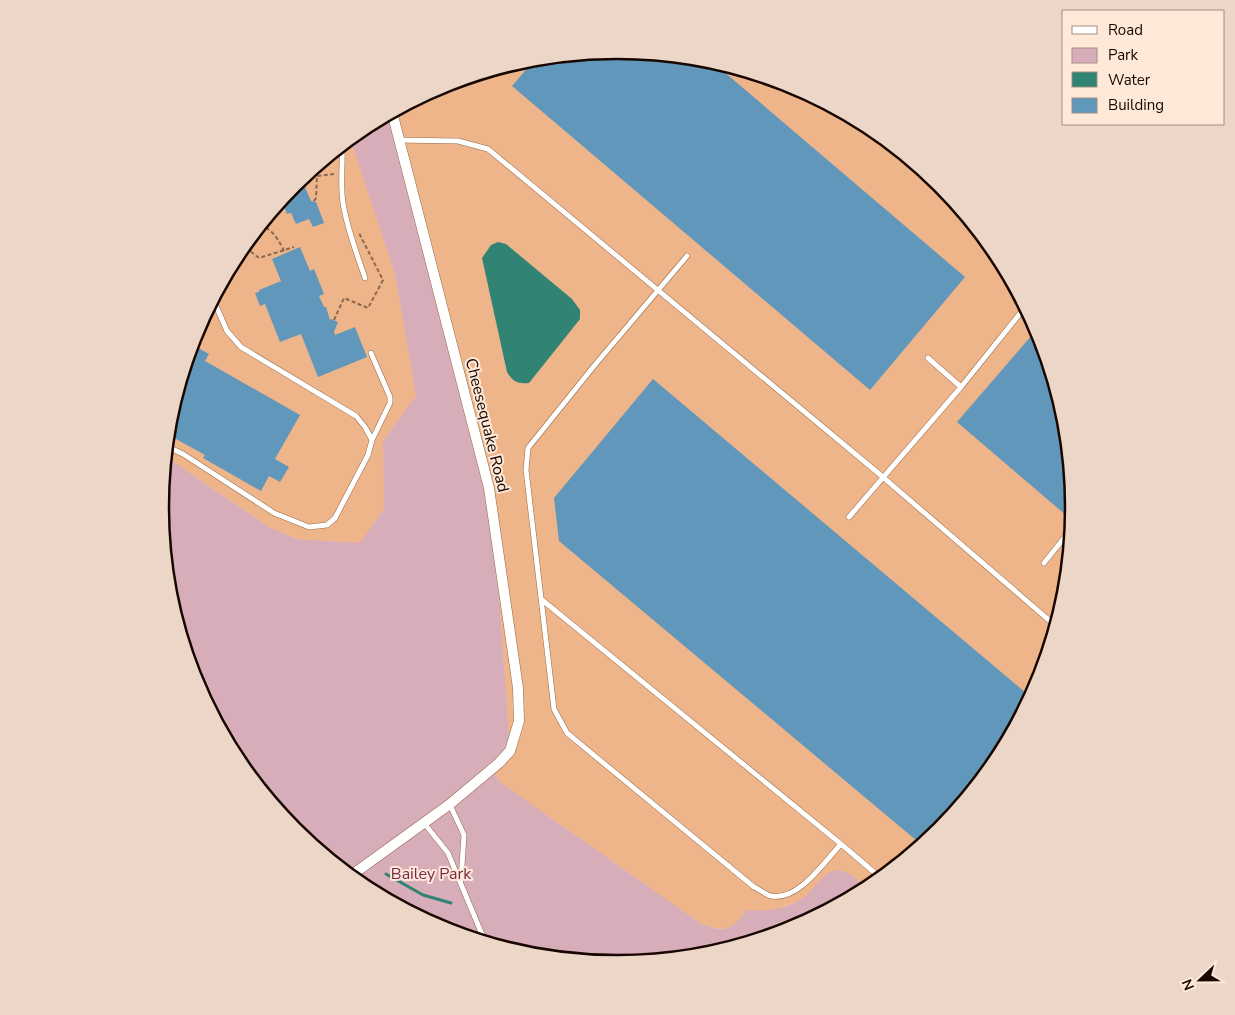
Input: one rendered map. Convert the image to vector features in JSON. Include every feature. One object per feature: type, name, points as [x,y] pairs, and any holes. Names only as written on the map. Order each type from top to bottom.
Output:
[{"type":"street","name":"Cheesequake Road","points":[[394,119],[489,488],[518,688],[518,721],[510,751],[499,763],[450,804]]},
{"type":"street","points":[[355,872],[450,804]]},
{"type":"lane","points":[[399,140],[458,141],[488,149],[884,477],[1051,622]]},
{"type":"lane","points":[[342,153],[343,204],[350,233],[365,278]]},
{"type":"lane","points":[[687,256],[528,448],[526,470],[554,709],[567,733],[754,886],[771,896],[788,895],[804,885],[840,844]]},
{"type":"lane","points":[[216,307],[226,330],[241,348],[356,416],[372,440]]},
{"type":"lane","points":[[850,517],[961,387],[1021,312]]},
{"type":"lane","points":[[173,449],[274,513],[310,527],[327,525],[335,518],[368,455],[372,440],[390,403],[390,397],[371,352]]},
{"type":"lane","points":[[928,358],[961,387]]},
{"type":"lane","points":[[1044,563],[1064,538]]},
{"type":"lane","points":[[541,599],[876,874]]},
{"type":"lane","points":[[450,804],[464,835],[460,881]]},
{"type":"lane","points":[[424,822],[448,853],[482,935]]},
{"type":"path","points":[[314,201],[316,198],[317,176],[334,174]]},
{"type":"path","points":[[267,227],[284,252]]},
{"type":"path","points":[[249,251],[259,258],[284,252],[294,247]]},
{"type":"shaded area","points":[[588,60],[647,60],[705,67],[734,74],[789,93],[816,105],[867,134],[891,151],[935,190],[955,212],[974,234],[1006,283],[1020,309],[1042,363],[1058,420],[1062,449],[1065,478],[1065,537],[1058,595],[1051,624],[1032,679],[1020,706],[991,757],[955,803],[913,845],[891,864],[861,884],[842,871],[833,871],[802,899],[774,910],[763,912],[746,910],[733,927],[726,929],[709,927],[700,923],[500,782],[492,769],[510,751],[499,593],[488,501],[394,119],[446,93],[501,74],[530,67]]},
{"type":"shaded area","points":[[352,145],[395,274],[416,396],[383,441],[385,509],[360,543],[296,539],[269,527],[172,461],[177,420],[184,391],[203,336],[215,309],[244,258],[261,234],[300,190]]},
{"type":"green space","name":"Bailey Park","points":[[394,119],[488,501],[499,593],[510,751],[492,769],[500,782],[700,923],[715,928],[721,929],[732,926],[746,910],[768,910],[797,902],[808,894],[825,875],[836,870],[850,874],[862,884],[816,910],[789,922],[734,941],[705,948],[647,955],[618,956],[588,955],[530,948],[501,941],[446,922],[419,910],[368,881],[344,864],[300,825],[261,781],[244,757],[215,706],[203,679],[184,624],[177,595],[170,537],[169,508],[172,461],[269,527],[296,539],[360,543],[384,509],[383,441],[416,396],[395,274],[352,145]]},
{"type":"water","points":[[498,242],[506,244],[572,299],[580,310],[580,319],[529,383],[516,382],[507,372],[482,258],[491,245]]},
{"type":"building","points":[[588,60],[647,60],[705,67],[724,72],[965,277],[870,390],[512,86],[528,68]]},
{"type":"building","points":[[304,186],[311,201],[316,202],[324,223],[313,227],[309,219],[296,224],[291,213],[287,214],[284,207]]},
{"type":"building","points":[[300,247],[310,271],[314,269],[324,294],[319,296],[324,307],[326,307],[330,320],[338,322],[334,332],[335,335],[355,327],[367,357],[318,377],[301,334],[280,342],[265,304],[260,306],[255,293],[281,281],[272,259]]},
{"type":"building","points":[[1032,335],[1051,391],[1058,420],[1065,478],[1066,515],[957,422]]},
{"type":"building","points":[[198,348],[209,354],[205,361],[300,415],[275,459],[289,467],[280,482],[269,476],[261,491],[203,458],[205,455],[174,438],[184,391]]},
{"type":"building","points":[[653,379],[1026,693],[1006,732],[974,781],[935,825],[917,841],[559,541],[554,498]]},
{"type":"waterway","points":[[386,874],[423,895],[451,903]]}]
